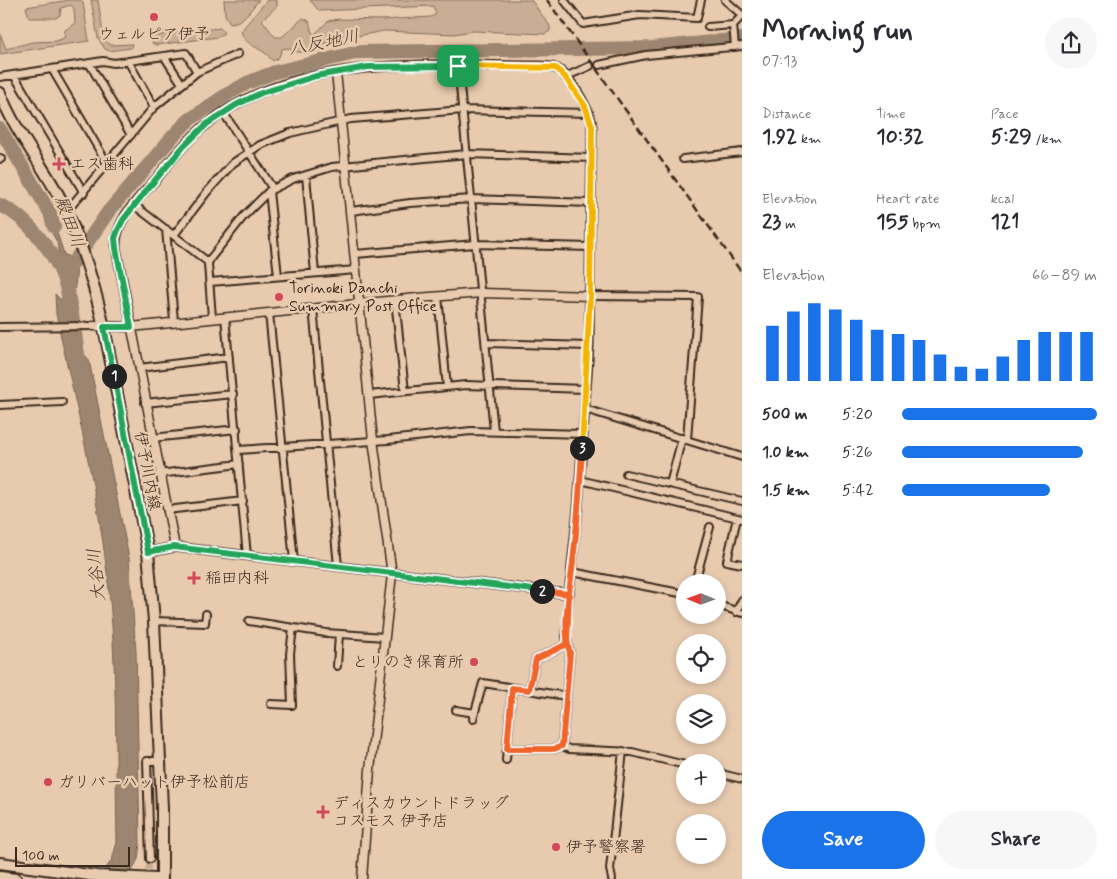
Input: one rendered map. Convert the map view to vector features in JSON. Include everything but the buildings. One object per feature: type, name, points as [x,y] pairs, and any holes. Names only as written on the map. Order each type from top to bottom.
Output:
[{"type":"main road","name":"伊予川内線","points":[[0,93],[13,122],[66,212],[77,236],[90,274],[104,327],[148,552],[154,621],[158,760],[162,808],[162,879]]},
{"type":"main road","points":[[0,863],[97,876],[151,879]]},
{"type":"main road","points":[[0,877],[16,879]]},
{"type":"street","points":[[564,0],[579,21],[588,24],[640,15],[697,18],[701,0]]},
{"type":"street","points":[[708,27],[733,25],[742,16],[725,0]]},
{"type":"street","points":[[598,65],[646,55],[737,46],[733,25]]},
{"type":"street","points":[[0,78],[88,63],[128,61],[186,53],[198,72]]},
{"type":"street","points":[[66,212],[84,193],[154,107],[198,72],[238,54]]},
{"type":"street","points":[[164,56],[182,84]]},
{"type":"street","points":[[128,61],[154,107]]},
{"type":"street","points":[[88,63],[131,135]]},
{"type":"street","points":[[174,547],[115,238],[123,220],[134,205],[189,140],[223,112],[261,93],[336,72],[381,66],[550,67],[560,71],[589,113],[592,158],[589,346],[580,480],[569,594],[567,644],[570,653],[562,746]]},
{"type":"street","points":[[458,66],[475,244],[482,294],[494,431]]},
{"type":"street","points":[[565,77],[590,66]]},
{"type":"street","points":[[52,69],[108,164]]},
{"type":"street","points":[[336,72],[373,440],[392,574],[370,770],[362,879]]},
{"type":"street","points":[[14,75],[84,193]]},
{"type":"street","points":[[174,235],[223,174],[248,152],[274,138],[342,121],[463,110],[589,113]]},
{"type":"street","points":[[223,112],[271,190],[278,276]]},
{"type":"street","points":[[683,159],[742,152]]},
{"type":"street","points":[[212,318],[208,262],[244,216],[271,190],[306,176],[345,165],[467,154],[592,158]]},
{"type":"street","points":[[306,176],[315,273]]},
{"type":"street","points":[[351,211],[410,203],[472,199],[591,203]]},
{"type":"street","points":[[134,205],[208,262]]},
{"type":"street","points":[[166,230],[174,321]]},
{"type":"street","points":[[355,254],[475,244],[591,247]]},
{"type":"street","points":[[210,282],[356,270]]},
{"type":"street","points":[[0,327],[53,325],[131,327],[174,321],[395,300],[482,294],[698,297],[684,438],[670,484]]},
{"type":"street","points":[[438,296],[447,387]]},
{"type":"street","points":[[395,300],[405,391]]},
{"type":"street","points":[[313,308],[338,566]]},
{"type":"street","points":[[268,312],[294,561]]},
{"type":"street","points":[[225,317],[237,429],[247,556]]},
{"type":"street","points":[[486,343],[589,346]]},
{"type":"street","points":[[139,368],[229,357]]},
{"type":"street","points":[[369,395],[447,387],[490,386],[586,389]]},
{"type":"street","points":[[145,403],[233,394]]},
{"type":"street","points":[[0,405],[62,402]]},
{"type":"street","points":[[585,409],[742,457]]},
{"type":"street","points":[[152,438],[237,429]]},
{"type":"street","points":[[238,450],[494,431],[583,434]]},
{"type":"street","points":[[159,474],[239,464]]},
{"type":"street","points":[[626,474],[742,501]]},
{"type":"street","points":[[580,480],[739,519],[727,561],[742,564]]},
{"type":"street","points":[[167,510],[243,501]]},
{"type":"street","points":[[697,574],[710,528]]},
{"type":"street","points":[[148,552],[174,547],[569,594]]},
{"type":"street","points":[[572,572],[676,592]]},
{"type":"street","points":[[726,608],[739,612],[742,600]]},
{"type":"street","points":[[154,621],[206,623],[206,614]]},
{"type":"street","points":[[249,621],[339,634],[385,637]]},
{"type":"street","points":[[271,704],[292,705],[290,654],[293,628]]},
{"type":"street","points":[[337,666],[339,634]]},
{"type":"street","points":[[529,690],[536,659],[567,644]]},
{"type":"street","points":[[456,710],[474,716],[483,683],[566,696]]},
{"type":"street","points":[[506,760],[512,688]]},
{"type":"street","points":[[507,749],[554,749],[562,746],[569,749],[623,751],[676,763]]},
{"type":"street","points":[[612,879],[610,869],[623,751]]},
{"type":"street","points":[[150,859],[146,761],[158,760]]},
{"type":"street","points":[[726,775],[742,779]]},
{"type":"shaded area","points":[[81,0],[83,3],[89,41],[0,54],[0,33],[6,49],[32,42],[56,41],[64,38],[65,30],[75,23],[74,9],[71,5],[61,8],[60,15],[56,18],[29,18],[26,7]]},
{"type":"shaded area","points":[[91,0],[98,0],[104,40],[111,45],[132,44],[131,48],[109,51],[105,49],[98,38]]},
{"type":"shaded area","points":[[224,0],[259,0],[243,18],[230,23],[225,15]]},
{"type":"shaded area","points":[[267,0],[277,0],[277,6],[262,20],[275,37],[282,37],[303,18],[309,21],[312,33],[315,34],[328,21],[339,19],[382,20],[431,17],[436,14],[433,6],[319,11],[310,0],[531,0],[550,26],[550,31],[545,34],[473,31],[454,34],[384,31],[341,39],[315,46],[304,52],[288,48],[282,49],[279,57],[273,61],[265,53],[247,42],[241,31]]},
{"type":"shaded area","points":[[220,28],[224,33],[218,37],[156,45],[152,43],[155,37],[165,34]]},
{"type":"shaded area","points":[[49,208],[64,254],[69,257],[74,252],[76,280],[71,310],[72,340],[73,344],[89,360],[129,558],[136,652],[140,843],[138,859],[128,879],[98,879],[112,860],[117,842],[111,606],[97,508],[56,314],[55,294],[61,300],[62,298],[61,269],[57,242],[49,228],[52,227],[45,210]]},
{"type":"waterway","name":"八反地川","points":[[67,272],[108,212],[189,120],[247,83],[275,72],[359,52],[652,48],[742,39]]},
{"type":"waterway","name":"殿田川","points":[[0,129],[50,213],[54,227]]},
{"type":"waterway","name":"八反地川","points":[[0,205],[10,210],[29,226],[47,247],[60,269],[70,301],[80,367]]},
{"type":"tunnel","points":[[147,879],[150,859]]},
{"type":"railway","points":[[547,0],[742,273]]},
{"type":"place","name":"ウェルピア伊予","points":[[154,17]]},
{"type":"place","name":"エス歯科","points":[[59,164]]},
{"type":"place","name":"Torinoki Danchi Summary Post Office","points":[[279,297]]},
{"type":"place","name":"稲田内科","points":[[194,578]]},
{"type":"place","name":"とりのき保育所","points":[[474,662]]},
{"type":"place","name":"ガリバーハット伊予松前店","points":[[48,782]]},
{"type":"place","name":"ディスカウントドラッグ コスモス 伊予店","points":[[323,812]]},
{"type":"place","name":"伊予警察署","points":[[556,847]]},
{"type":"route","points":[[458,66],[381,66],[316,76],[261,93],[223,112],[195,134],[123,220],[115,238],[131,327],[104,327],[148,552],[174,547],[569,594],[567,644],[536,659],[529,690],[512,688],[507,749],[554,749],[562,746],[570,653],[567,644],[566,636],[569,594],[578,508],[589,346],[592,126],[585,106],[565,77],[556,68],[458,66]]},
{"type":"water label","name":"大谷川","points":[[97,575]]}]
